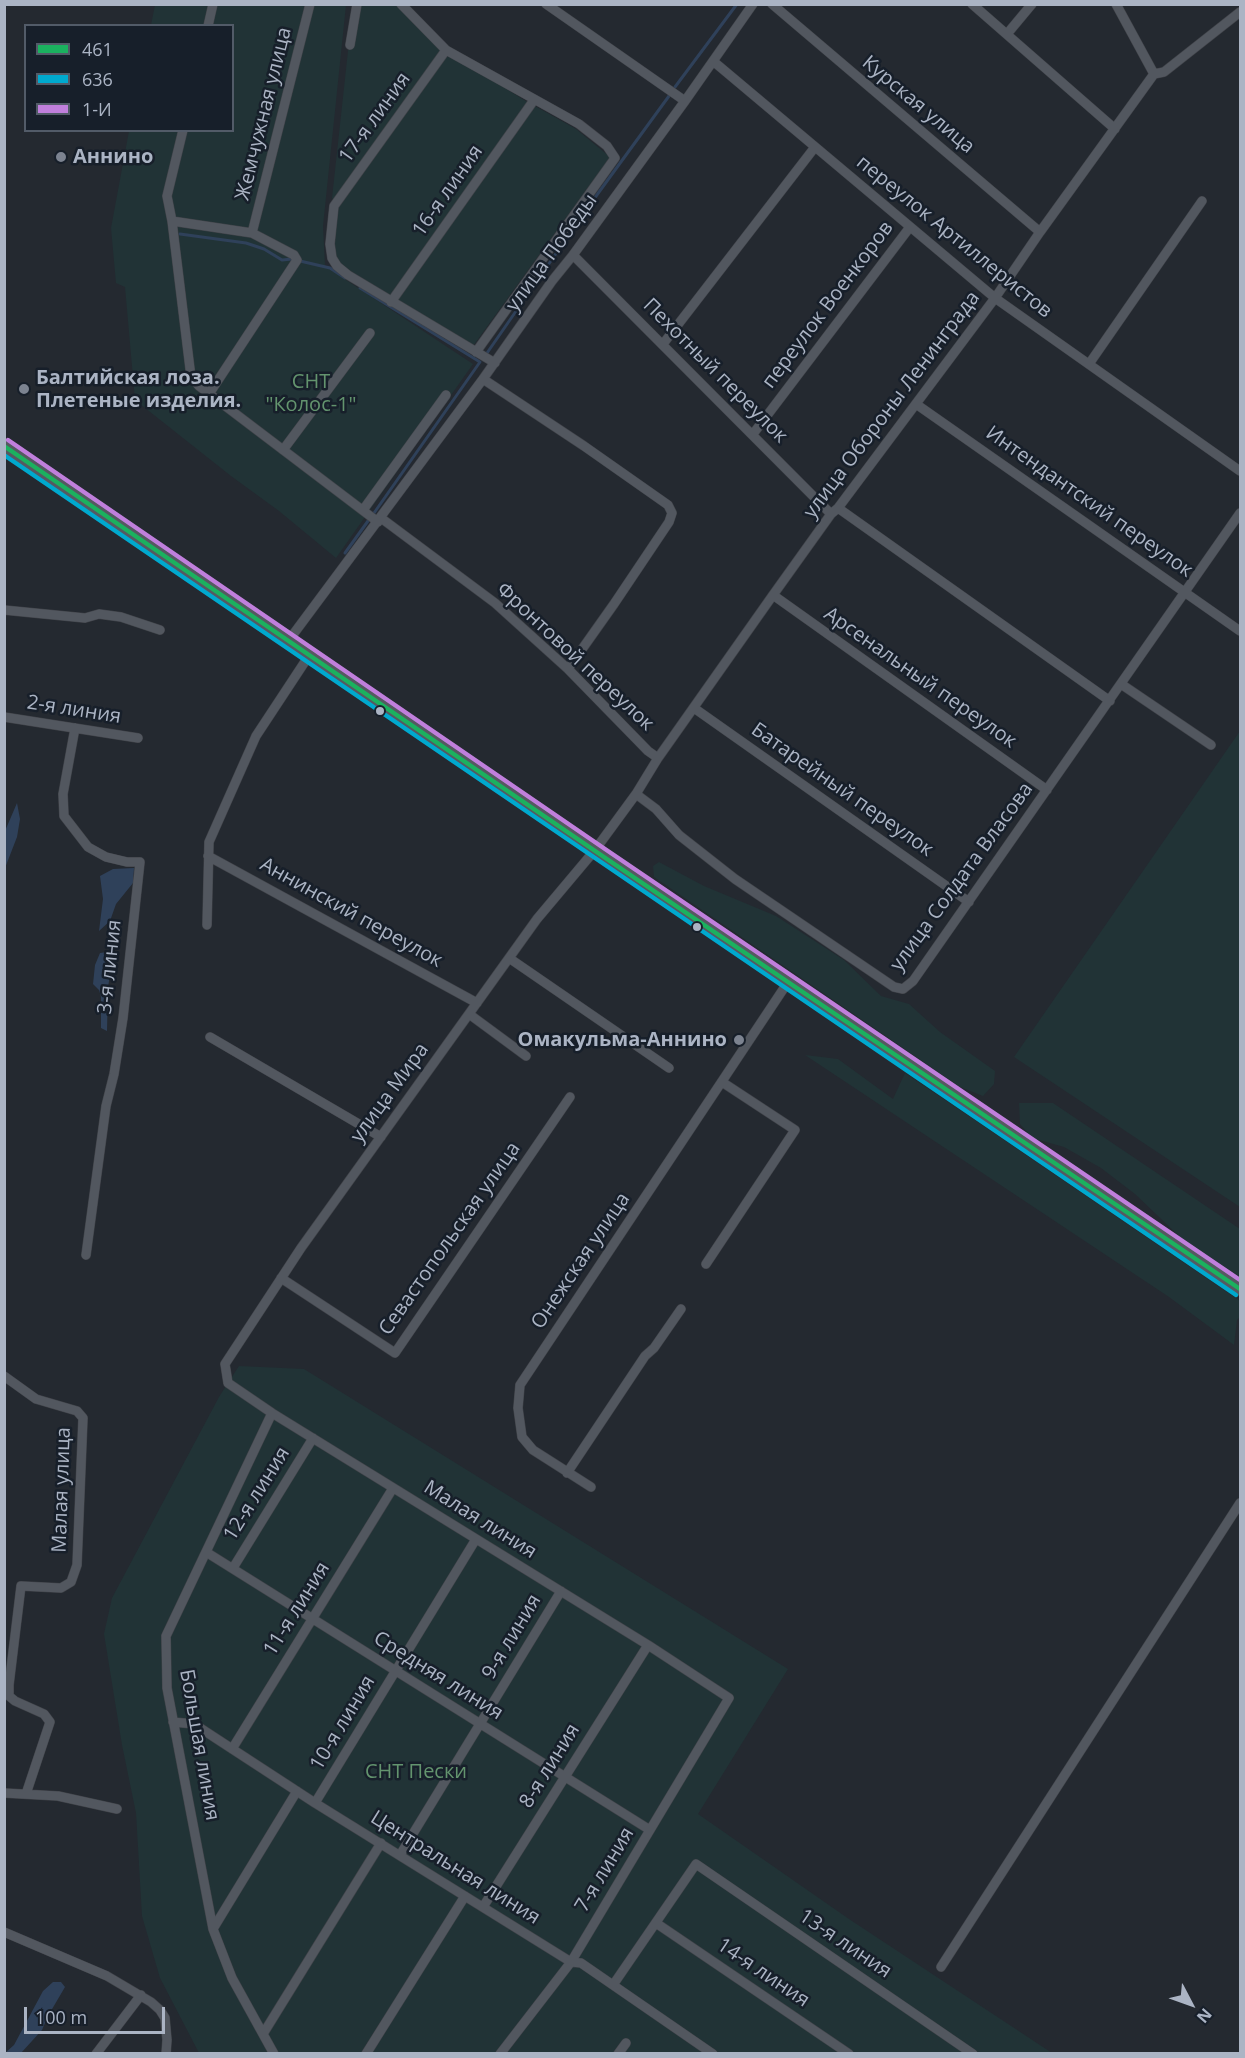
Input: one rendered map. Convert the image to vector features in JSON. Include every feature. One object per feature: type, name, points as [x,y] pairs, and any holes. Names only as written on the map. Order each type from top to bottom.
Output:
[{"type":"main road","points":[[4,446],[1240,1288]]},
{"type":"street","points":[[208,24],[213,4]]},
{"type":"street","name":"Жемчужная улица","points":[[252,233],[310,4]]},
{"type":"street","points":[[350,45],[357,4]]},
{"type":"street","points":[[401,4],[446,50],[579,124],[607,146],[615,158],[476,352]]},
{"type":"street","points":[[546,4],[685,101]]},
{"type":"street","name":"улица Победы","points":[[289,640],[495,363],[753,4]]},
{"type":"street","name":"Курская улица","points":[[772,4],[1040,232]]},
{"type":"street","points":[[972,4],[1115,129]]},
{"type":"street","points":[[1007,34],[1032,4]]},
{"type":"street","points":[[1116,4],[1154,74],[1164,72],[1240,12]]},
{"type":"street","name":"17-я линия","points":[[391,302],[348,275],[337,266],[332,258],[330,244],[334,206],[446,50]]},
{"type":"street","name":"переулок Артиллеристов","points":[[713,61],[995,298],[1240,471]]},
{"type":"street","name":"улица Обороны Ленинграда","points":[[636,794],[658,758],[772,596],[995,298],[1154,74]]},
{"type":"street","name":"16-я линия","points":[[391,302],[534,100]]},
{"type":"street","name":"Фронтовой переулок","points":[[183,132],[167,196],[191,377],[209,394],[363,510],[495,603],[568,669],[648,751],[658,758]]},
{"type":"street","points":[[663,344],[815,147]]},
{"type":"street","points":[[1089,364],[1202,201]]},
{"type":"street","points":[[172,221],[252,233],[294,255],[297,260],[209,394]]},
{"type":"street","name":"переулок Военкоров","points":[[753,434],[910,227]]},
{"type":"street","name":"Пехотный переулок","points":[[573,255],[753,434],[835,511],[1110,700]]},
{"type":"street","points":[[391,302],[495,363]]},
{"type":"street","points":[[283,450],[370,333]]},
{"type":"street","points":[[483,379],[650,492],[668,506],[672,513],[669,522],[568,669]]},
{"type":"street","points":[[363,510],[446,395]]},
{"type":"street","name":"Интендантский переулок","points":[[916,404],[1240,631]]},
{"type":"street","name":"улица Солдата Власова","points":[[636,794],[656,809],[679,835],[735,879],[894,987],[903,989],[913,981],[969,902],[1240,513]]},
{"type":"street","name":"Арсенальный переулок","points":[[772,596],[1047,790]]},
{"type":"street","points":[[4,610],[85,618],[99,614],[121,617],[160,630]]},
{"type":"street","points":[[207,925],[209,842],[256,736],[310,654]]},
{"type":"street","points":[[1121,684],[1211,745]]},
{"type":"street","name":"Батарейный переулок","points":[[693,708],[969,902]]},
{"type":"street","name":"2-я линия","points":[[4,717],[138,738]]},
{"type":"street","name":"3-я линия","points":[[75,728],[63,794],[64,816],[88,847],[106,857],[127,862],[140,862],[123,1018],[106,1106],[86,1255]]},
{"type":"street","name":"улица Мира","points":[[225,1364],[281,1278],[537,919],[598,852],[636,794]]},
{"type":"street","name":"Аннинский переулок","points":[[208,856],[477,1003]]},
{"type":"street","points":[[509,958],[669,1068]]},
{"type":"street","name":"Онежская улица","points":[[591,1487],[533,1450],[522,1437],[518,1408],[520,1385],[788,982]]},
{"type":"street","points":[[469,1014],[526,1056]]},
{"type":"street","points":[[210,1037],[381,1137]]},
{"type":"street","points":[[706,1264],[795,1130],[722,1082]]},
{"type":"street","name":"Севастопольская улица","points":[[281,1278],[395,1353],[570,1097]]},
{"type":"street","points":[[567,1473],[645,1356],[654,1348],[681,1309]]},
{"type":"street","name":"Малая линия","points":[[225,1364],[228,1383],[272,1413],[648,1645],[729,1698]]},
{"type":"street","name":"Малая улица","points":[[4,1376],[36,1399],[77,1411],[83,1418],[77,1565],[71,1582],[61,1588],[21,1586],[9,1696],[44,1714],[50,1722],[26,1794]]},
{"type":"street","name":"Большая линия","points":[[272,1413],[166,1636],[167,1688],[213,1929],[232,1978],[274,2054]]},
{"type":"street","name":"12-я линия","points":[[233,1568],[313,1438]]},
{"type":"street","name":"11-я линия","points":[[232,1749],[393,1488]]},
{"type":"street","points":[[940,1967],[1240,1503]]},
{"type":"street","name":"10-я линия","points":[[315,1803],[476,1539]]},
{"type":"street","name":"Средняя линия","points":[[206,1552],[650,1830]]},
{"type":"street","name":"9-я линия","points":[[400,1855],[561,1591]]},
{"type":"street","name":"8-я линия","points":[[483,1907],[648,1645]]},
{"type":"street","name":"7-я линия","points":[[500,2054],[571,1962],[729,1698]]},
{"type":"street","name":"Центральная линия","points":[[173,1722],[194,1724],[315,1803],[571,1962],[581,1963],[713,2054]]},
{"type":"street","name":"10-я линия","points":[[213,1929],[297,1791]]},
{"type":"street","points":[[4,1793],[58,1796],[117,1809]]},
{"type":"street","points":[[263,2034],[381,1843]]},
{"type":"street","name":"13-я линия","points":[[656,1923],[696,1864],[973,2054]]},
{"type":"street","points":[[366,2054],[465,1896]]},
{"type":"street","points":[[613,1985],[656,1923]]},
{"type":"street","name":"14-я линия","points":[[656,1923],[849,2054]]},
{"type":"street","points":[[4,1932],[107,1976],[141,1995],[160,2010],[165,2018],[166,2054]]},
{"type":"street","points":[[96,2054],[141,1995]]},
{"type":"street","points":[[618,2054],[626,2043]]},
{"type":"green space","name":"СНТ \"Колос-1\"","points":[[155,5],[346,5],[323,226],[325,266],[473,364],[336,558],[135,400],[125,287],[116,283],[111,228],[129,132],[234,132],[234,24],[151,24]]},
{"type":"green space","points":[[353,5],[397,5],[441,48],[524,100],[576,129],[610,157],[473,346],[352,272],[340,263],[334,254],[338,208],[332,198]]},
{"type":"green space","points":[[1240,731],[1240,1207],[1014,1057]]},
{"type":"green space","points":[[659,862],[704,886],[776,916],[844,960],[881,996],[909,1004],[940,1032],[995,1071],[994,1084],[983,1096],[960,1087],[654,877],[653,866]]},
{"type":"green space","points":[[805,1055],[838,1059],[893,1099],[905,1073],[982,1125],[1240,1301],[1240,1317],[1237,1320],[1234,1345],[1169,1297]]},
{"type":"green space","points":[[1019,1103],[1053,1103],[1240,1229],[1240,1277],[1180,1237],[1135,1194],[1101,1168],[1064,1147],[1032,1138],[1020,1124]]},
{"type":"green space","name":"СНТ Пески","points":[[239,1366],[304,1369],[788,1669],[698,1814],[849,1919],[1052,2053],[199,2053],[160,1978],[142,1916],[136,1813],[122,1745],[104,1634],[112,1598],[219,1397]]},
{"type":"water","points":[[17,803],[20,819],[17,837],[5,868],[5,831]]},
{"type":"water","points":[[134,868],[133,883],[116,904],[110,921],[99,931],[103,899],[100,876],[113,869]]},
{"type":"water","points":[[114,951],[108,987],[107,1031],[101,1028],[101,997],[99,990],[93,984],[95,965],[100,953]]},
{"type":"water","points":[[53,1982],[61,1982],[65,1987],[42,2030],[21,2053],[5,2053],[14,2045],[43,1991]]},
{"type":"waterway","points":[[675,87],[737,4]]},
{"type":"waterway","points":[[487,353],[591,203],[669,96]]},
{"type":"waterway","points":[[180,234],[246,243],[264,249],[282,260],[292,259]]},
{"type":"waterway","points":[[300,261],[330,268],[345,278]]},
{"type":"waterway","points":[[360,288],[480,362],[374,513]]},
{"type":"waterway","points":[[345,553],[368,521]]},
{"type":"transit line","name":"1-И","points":[[8,440],[1240,1280]]},
{"type":"transit line","name":"461","points":[[4,446],[1240,1289]]},
{"type":"transit line","name":"636","points":[[4,455],[1236,1295]]},
{"type":"place","name":"Аннино","points":[[61,157]]},
{"type":"place","name":"Балтийская лоза. Плетеные изделия.","points":[[24,389]]},
{"type":"place","name":"Омакульма-Аннино","points":[[739,1040]]}]
